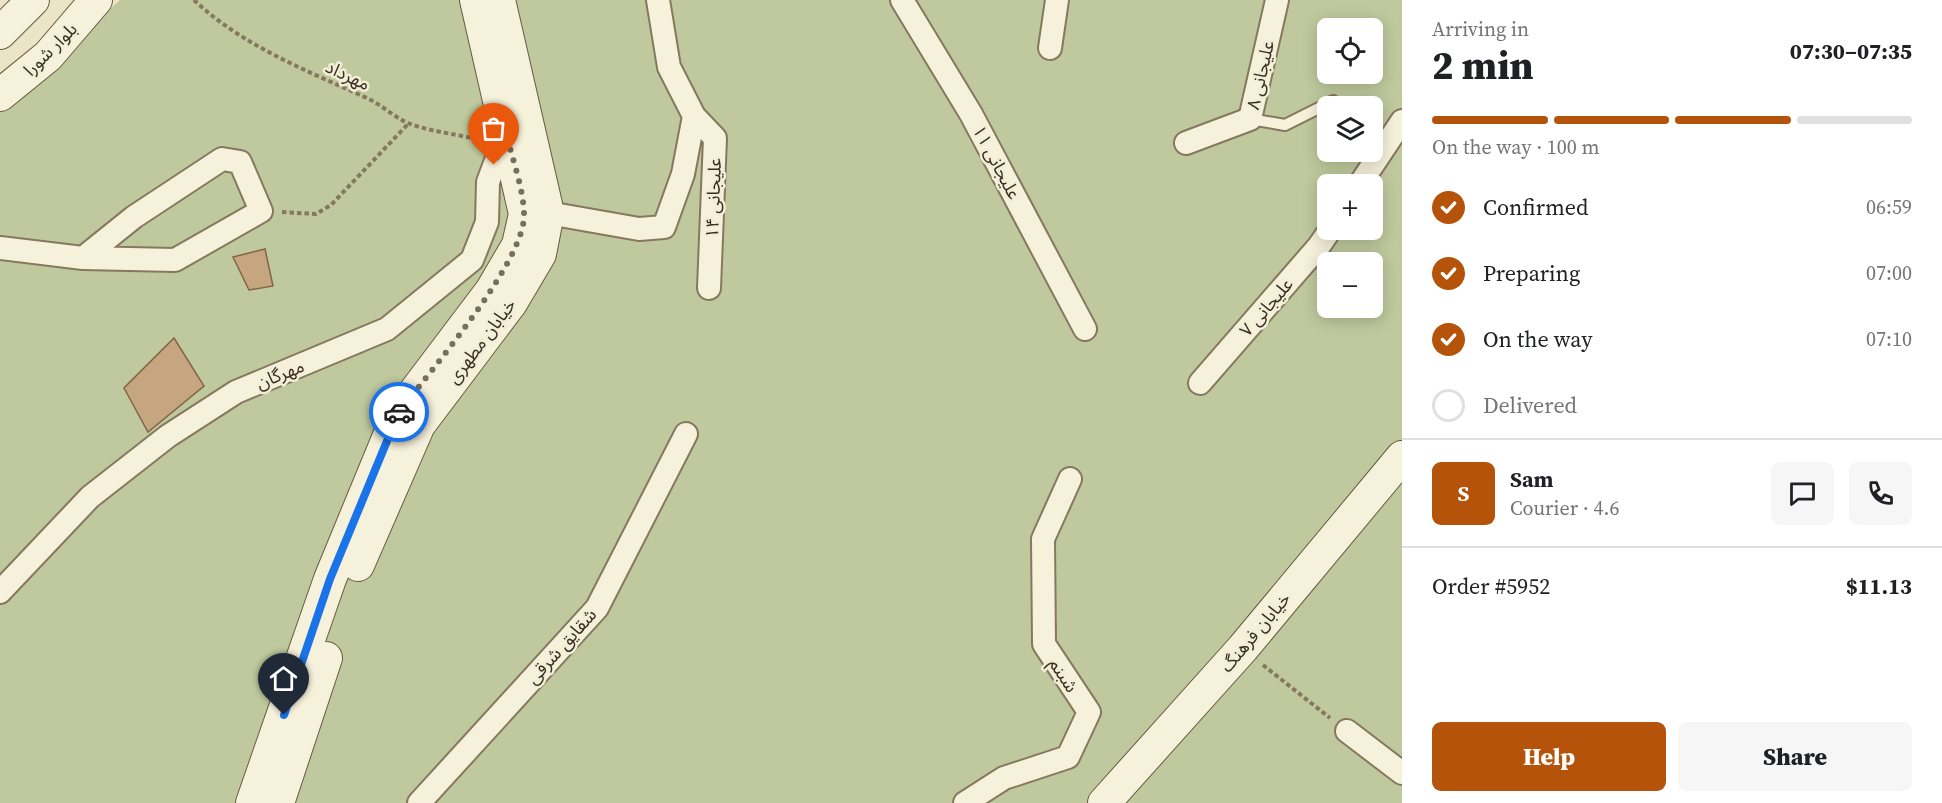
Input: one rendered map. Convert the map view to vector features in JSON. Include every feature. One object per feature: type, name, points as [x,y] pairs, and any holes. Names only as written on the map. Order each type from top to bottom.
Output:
[{"type":"main road","points":[[0,33],[33,0]]},
{"type":"main road","name":"بلوار شورا","points":[[0,95],[48,56],[96,0]]},
{"type":"main road","name":"خیابان مطهری","points":[[339,583],[419,425],[511,303],[540,254],[548,213],[517,130],[476,0]]},
{"type":"main road","name":"خیابان مطهری","points":[[269,794],[398,414],[491,291],[518,245],[525,214],[517,130],[499,0]]},
{"type":"main road","name":"خیابان فرهنگ","points":[[1104,803],[1243,648],[1402,457]]},
{"type":"street","name":"علیجانی ۱۴","points":[[658,0],[669,68],[694,117],[715,138],[709,288]]},
{"type":"street","name":"علیجانی ۱۱","points":[[902,0],[971,114],[1085,329]]},
{"type":"street","points":[[1050,48],[1057,0]]},
{"type":"street","name":"علیجانی ۸","points":[[1186,143],[1250,119],[1277,0]]},
{"type":"street","points":[[548,213],[639,229],[664,227],[683,174],[694,117]]},
{"type":"street","points":[[1367,174],[1402,121]]},
{"type":"street","name":"مهرگان","points":[[0,592],[90,497],[168,436],[236,392],[387,329],[472,260],[487,222],[488,182],[517,130]]},
{"type":"street","points":[[0,248],[83,258],[175,260],[261,211],[240,162],[222,159],[134,218],[83,258]]},
{"type":"street","name":"علیجانی ۷","points":[[1200,383],[1322,240]]},
{"type":"street","name":"شقایق شرقی","points":[[419,803],[597,608],[686,434]]},
{"type":"street","name":"شبنم","points":[[965,803],[1004,778],[1068,757],[1089,712],[1044,644],[1043,539],[1070,479]]},
{"type":"street","points":[[1347,732],[1402,773]]},
{"type":"lane","points":[[1250,119],[1285,125],[1317,109]]},
{"type":"path","name":"مهرداد","points":[[194,0],[215,20],[254,44],[291,64],[374,102],[409,123],[471,138],[517,130]]},
{"type":"path","points":[[261,211],[316,214],[331,205],[409,123]]},
{"type":"path","points":[[1243,648],[1347,732]]},
{"type":"green space","points":[[120,0],[1402,0],[1402,803],[0,803],[0,109]]},
{"type":"building","points":[[265,249],[273,286],[249,290],[233,257]]},
{"type":"building","points":[[174,338],[204,386],[148,432],[124,388]]},
{"type":"way so far","points":[[399,412],[491,291],[518,245],[525,214],[506,133],[494,165]]},
{"type":"route","points":[[284,715],[330,579],[399,412]]}]
